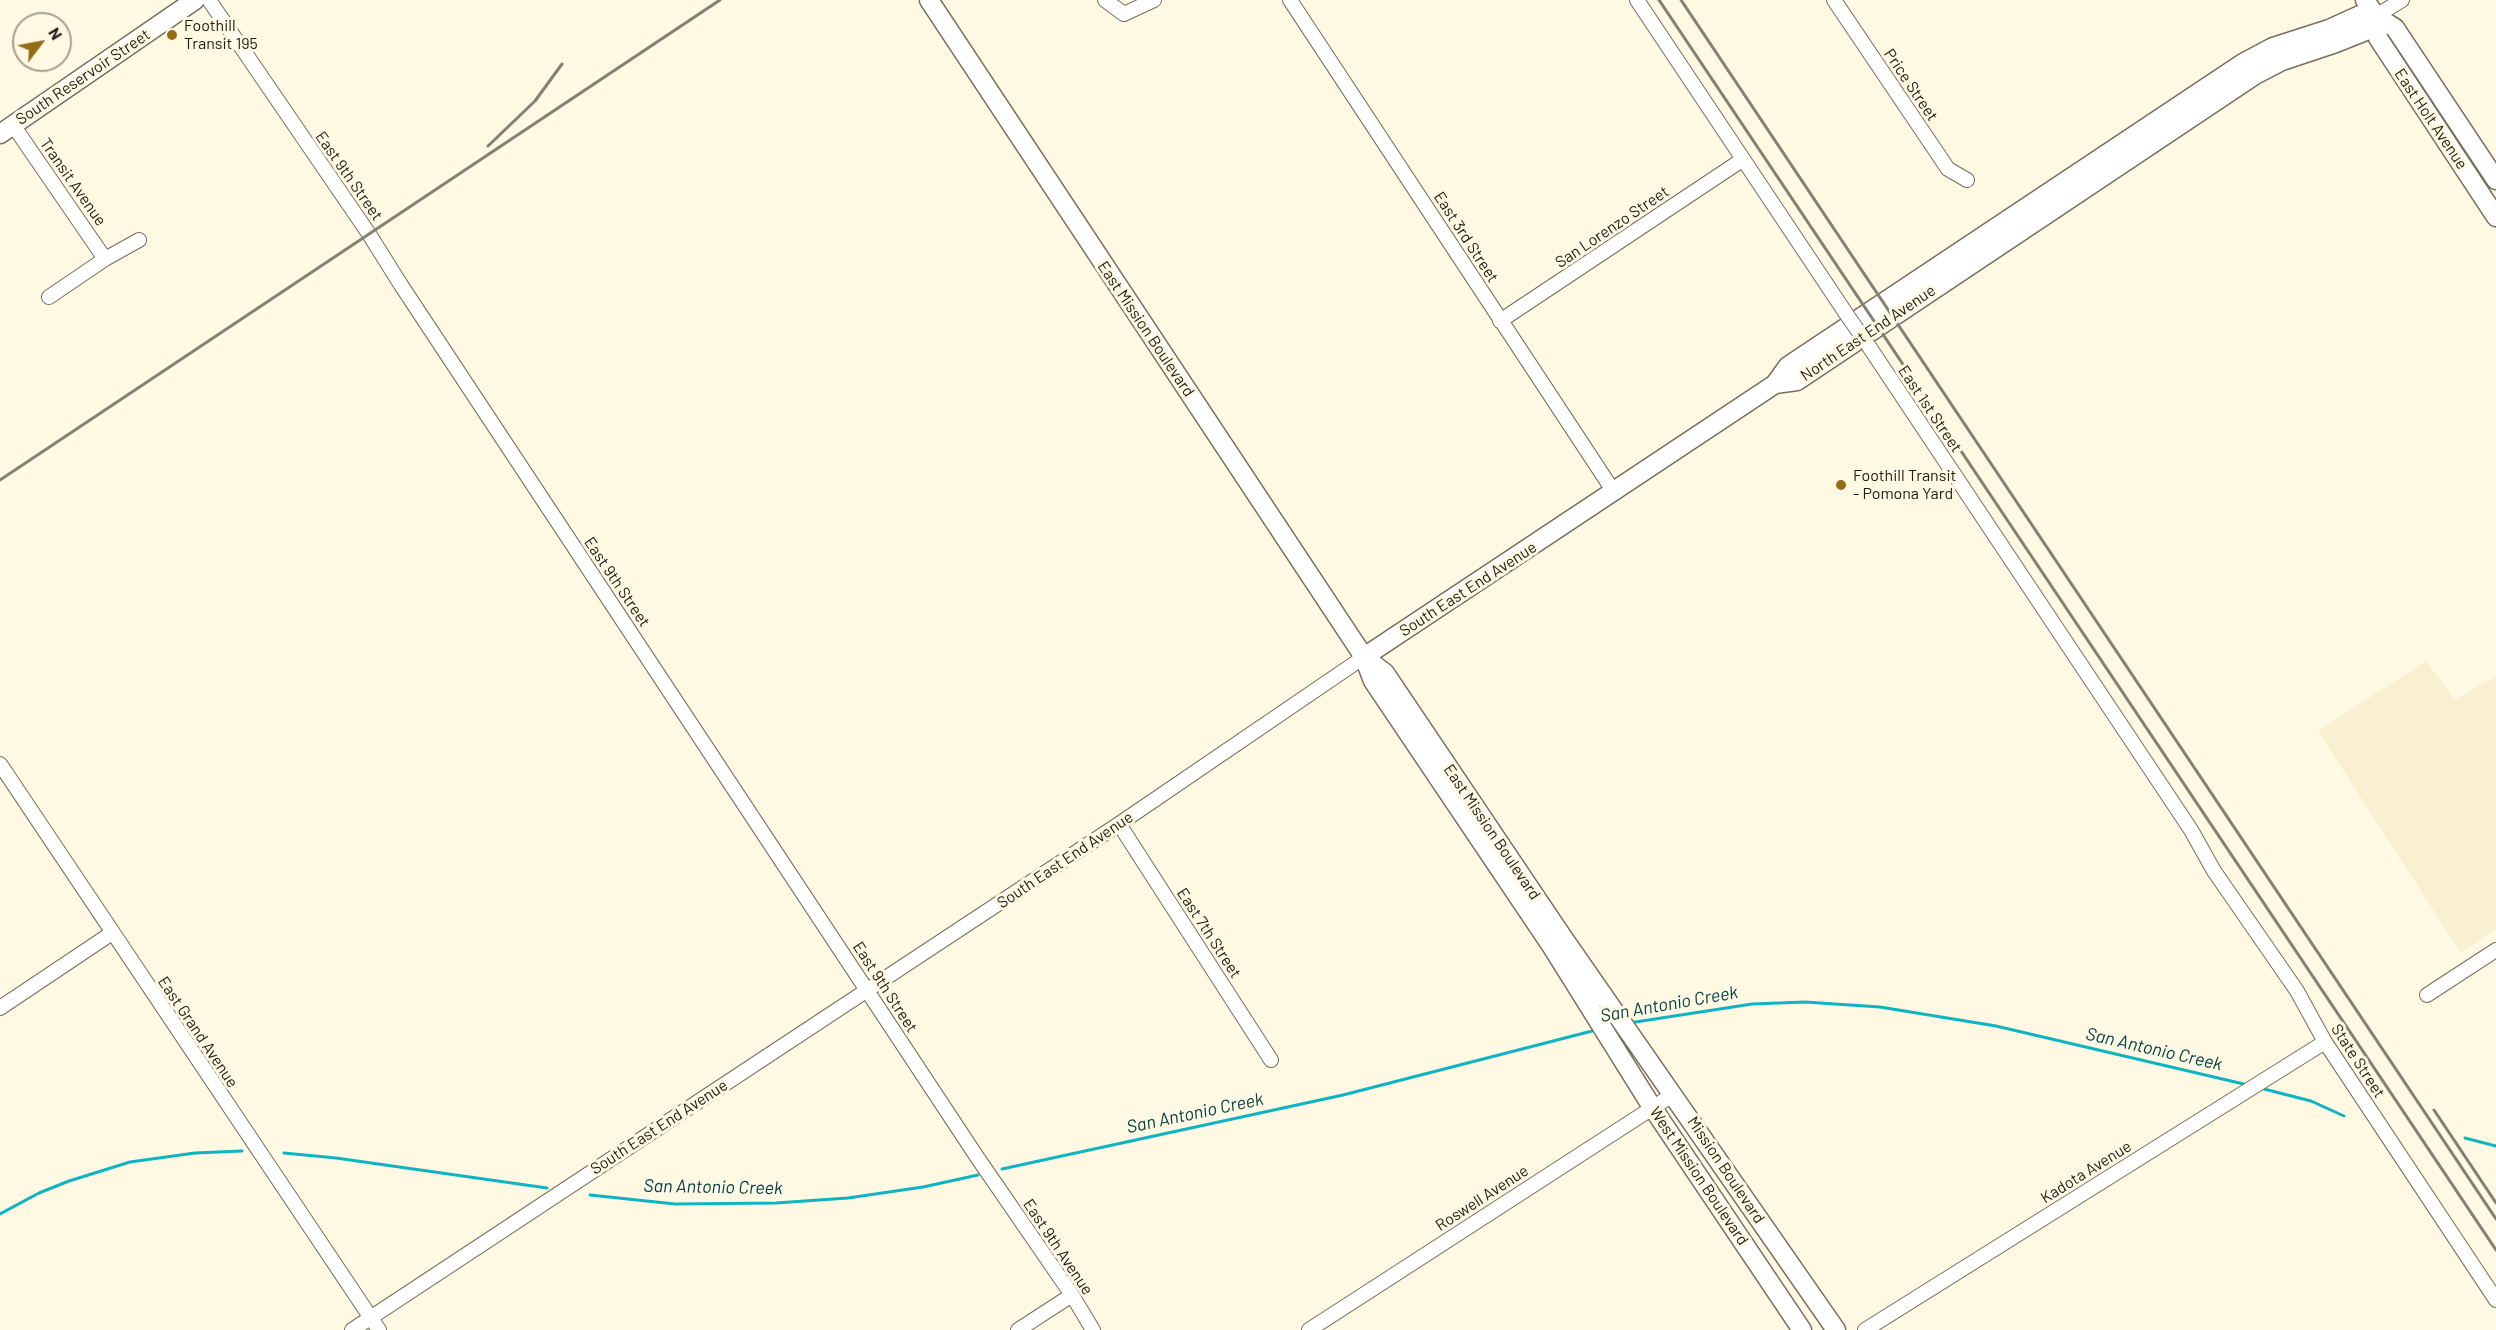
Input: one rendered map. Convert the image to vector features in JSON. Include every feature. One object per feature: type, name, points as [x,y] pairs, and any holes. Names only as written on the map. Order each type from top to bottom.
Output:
[{"type":"main road","name":"South Reservoir Street","points":[[6,129],[195,0]]},
{"type":"main road","name":"East Mission Boulevard","points":[[929,0],[1364,657],[1373,681],[1552,947],[1597,1020]]},
{"type":"main road","name":"East Holt Avenue","points":[[2365,0],[2376,16],[2395,28],[2496,180]]},
{"type":"main road","name":"East Holt Avenue","points":[[2376,16],[2378,38],[2496,217]]},
{"type":"main road","name":"North East End Avenue","points":[[1775,384],[1797,381],[2159,128],[2282,61],[2371,29],[2376,16]]},
{"type":"main road","name":"South East End Avenue","points":[[1364,657],[1775,384]]},
{"type":"main road","name":"East Mission Boulevard","points":[[1364,657],[1385,673],[1615,1011]]},
{"type":"main road","name":"Mission Boulevard","points":[[1615,1011],[1836,1330]]},
{"type":"main road","name":"West Mission Boulevard","points":[[1597,1020],[1652,1107],[1802,1330]]},
{"type":"street","name":"East 9th Street","points":[[209,0],[369,234],[406,294],[995,1184]]},
{"type":"street","points":[[1105,0],[1124,14],[1154,0]]},
{"type":"street","name":"East 3rd Street","points":[[1290,0],[1614,492]]},
{"type":"street","name":"East 1st Street","points":[[1637,0],[2196,837]]},
{"type":"street","name":"Price Street","points":[[1834,0],[1948,169],[1967,180]]},
{"type":"street","name":"North East End Avenue","points":[[2376,16],[2402,0]]},
{"type":"street","name":"Transit Avenue","points":[[6,129],[105,259]]},
{"type":"street","name":"San Lorenzo Street","points":[[1500,321],[1742,160]]},
{"type":"street","points":[[49,297],[105,259],[139,240]]},
{"type":"street","name":"South East End Avenue","points":[[352,1330],[1119,824],[1364,657]]},
{"type":"street","name":"East Grand Avenue","points":[[0,764],[379,1330]]},
{"type":"street","name":"East 7th Street","points":[[1119,824],[1271,1060]]},
{"type":"street","name":"State Street","points":[[2196,837],[2214,871],[2297,991],[2325,1042],[2496,1300]]},
{"type":"street","points":[[0,1008],[112,933]]},
{"type":"street","points":[[2427,996],[2496,950]]},
{"type":"street","name":"Kadota Avenue","points":[[1865,1330],[2325,1042]]},
{"type":"street","name":"Roswell Avenue","points":[[1309,1330],[1674,1094]]},
{"type":"street","name":"East 9th Avenue","points":[[995,1184],[1072,1295],[1093,1330]]},
{"type":"street","points":[[1018,1330],[1072,1295]]},
{"type":"shaded area","points":[[2426,661],[2455,700],[2496,676],[2496,929],[2461,953],[2318,731]]},
{"type":"waterway","name":"San Antonio Creek","points":[[1629,1023],[1752,1004],[1805,1002],[1880,1007],[1996,1026],[2248,1085]]},
{"type":"waterway","name":"San Antonio Creek","points":[[1002,1169],[1343,1095],[1596,1030]]},
{"type":"waterway","name":"San Antonio Creek","points":[[2260,1088],[2311,1101],[2344,1116]]},
{"type":"waterway","name":"San Antonio Creek","points":[[2465,1138],[2496,1146]]},
{"type":"waterway","name":"San Antonio Creek","points":[[0,1214],[39,1193],[130,1162],[195,1153],[242,1151]]},
{"type":"waterway","name":"San Antonio Creek","points":[[284,1153],[336,1158],[547,1188]]},
{"type":"waterway","name":"San Antonio Creek","points":[[590,1195],[675,1204],[776,1203],[848,1198],[923,1187],[978,1175]]},
{"type":"railway","points":[[0,480],[720,0]]},
{"type":"railway","points":[[1659,0],[2496,1250]]},
{"type":"railway","points":[[1681,0],[2496,1219]]},
{"type":"railway","points":[[488,146],[535,101],[562,64]]},
{"type":"railway","points":[[2434,1110],[2496,1203]]},
{"type":"place","name":"Foothill Transit 195","points":[[172,35]]},
{"type":"place","name":"Foothill Transit - Pomona Yard","points":[[1841,485]]}]
